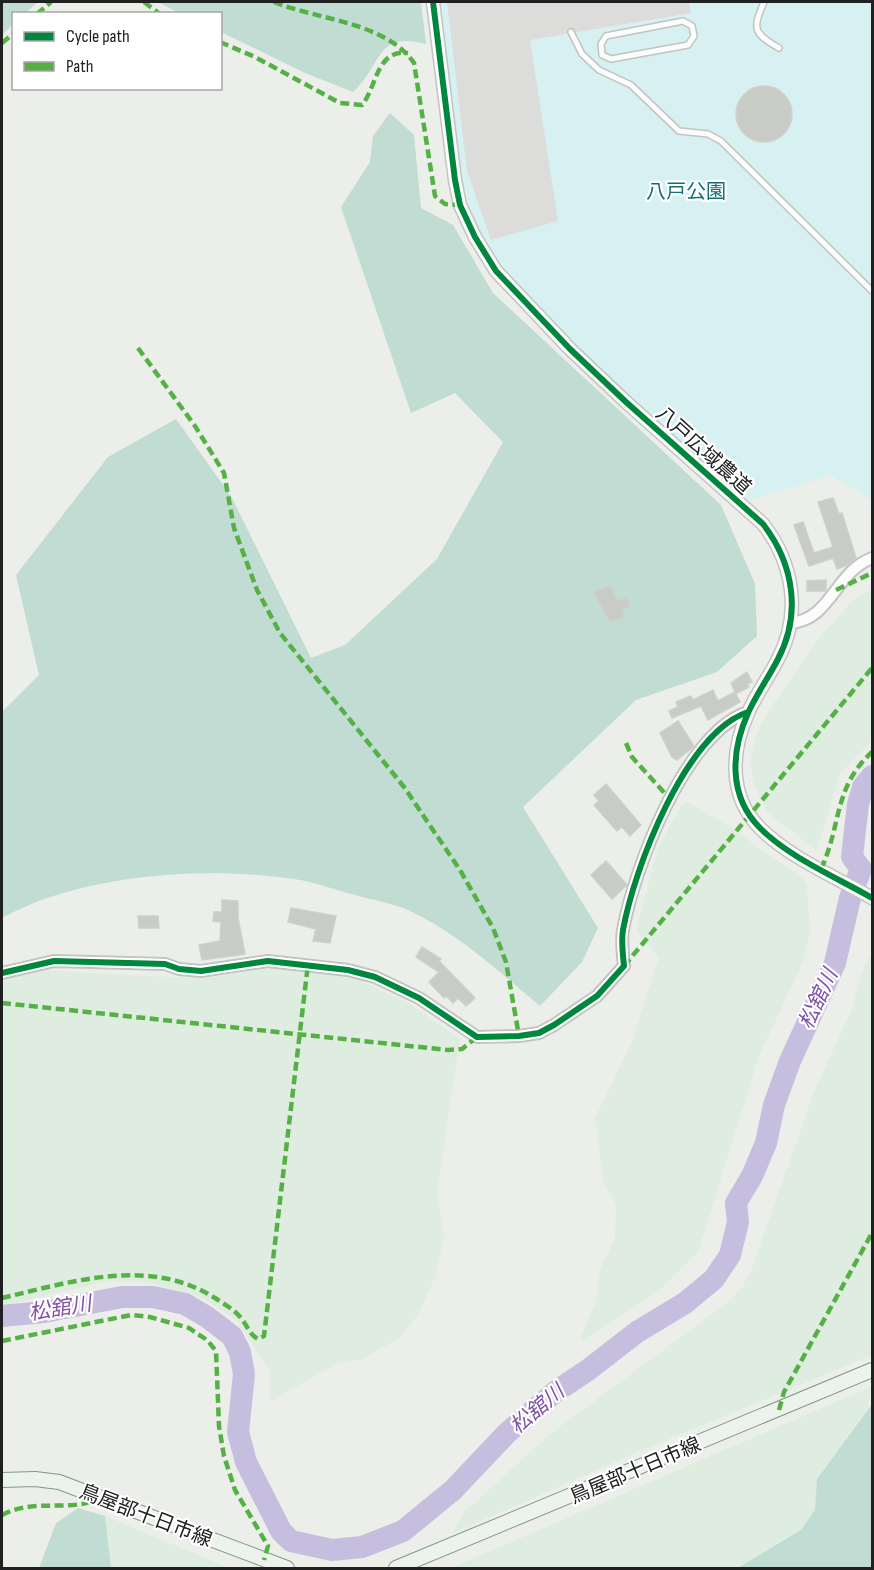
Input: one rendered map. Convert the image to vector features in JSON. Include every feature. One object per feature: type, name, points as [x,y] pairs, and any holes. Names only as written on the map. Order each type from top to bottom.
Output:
[{"type":"main road","name":"鳥屋部十日市線","points":[[400,1568],[873,1370]]},
{"type":"main road","name":"鳥屋部十日市線","points":[[2,1480],[35,1479],[69,1485],[287,1569]]},
{"type":"street","name":"八戸広域農道","points":[[433,2],[454,180],[460,205],[475,237],[496,272],[570,349],[763,524],[776,541],[786,565],[792,598],[790,623],[779,659],[748,712],[735,757],[734,778],[745,806],[760,828],[787,849],[873,898]]},
{"type":"street","points":[[790,623],[805,622],[819,612],[844,577],[862,562],[873,558]]},
{"type":"street","points":[[2,973],[54,961],[165,964],[179,969],[201,971],[268,961],[308,964],[375,977],[419,998],[477,1037],[505,1038],[539,1033],[597,996],[624,966],[623,933],[631,893],[654,829],[674,791],[704,746],[734,717],[748,712]]},
{"type":"lane","points":[[764,2],[756,21],[756,29],[761,38],[779,48]]},
{"type":"lane","points":[[683,21],[692,26],[694,36],[684,46],[611,59],[602,54],[601,48],[606,36],[683,21]]},
{"type":"lane","points":[[571,32],[582,54],[600,70],[631,86],[679,131],[708,134],[721,141],[873,291]]},
{"type":"green space","points":[[2,2],[38,2],[26,12],[12,12],[12,25],[2,35]]},
{"type":"green space","points":[[158,2],[421,2],[426,44],[409,41],[397,42],[389,46],[382,52],[353,92],[305,73],[222,32],[222,12],[177,12]]},
{"type":"green space","name":"八戸公園","points":[[440,2],[872,2],[872,500],[831,475],[749,500],[612,380],[560,329],[503,267],[482,237],[468,200],[452,116]]},
{"type":"green space","points":[[390,113],[414,135],[421,208],[453,225],[493,293],[721,505],[755,584],[757,636],[717,672],[636,700],[523,807],[598,928],[582,962],[540,1006],[461,941],[426,919],[395,905],[294,879],[222,873],[144,877],[69,892],[34,903],[2,918],[2,712],[39,675],[16,575],[108,457],[176,419],[231,496],[311,658],[345,645],[437,559],[503,442],[455,393],[411,413],[341,207],[370,162],[373,136]]},
{"type":"green space","points":[[872,589],[872,741],[840,773],[817,851],[767,812],[755,787],[750,761],[757,734],[766,715],[819,638],[853,601]]},
{"type":"green space","points":[[687,802],[724,823],[802,878],[807,886],[810,932],[802,964],[759,1056],[698,1252],[660,1290],[582,1342],[581,1337],[596,1301],[600,1269],[615,1239],[616,1204],[604,1184],[595,1118],[632,1042],[659,957],[636,931],[658,847],[681,807]]},
{"type":"green space","points":[[872,952],[872,1355],[647,1448],[453,1533],[463,1513],[553,1432],[731,1300],[742,1288],[751,1271],[814,1092],[852,1009],[862,972]]},
{"type":"green space","points":[[265,969],[298,969],[359,980],[410,1004],[460,1039],[437,1192],[444,1235],[436,1275],[418,1315],[399,1338],[362,1359],[336,1364],[269,1402],[270,1371],[237,1321],[203,1298],[145,1282],[108,1281],[2,1306],[2,980],[42,970],[203,979]]},
{"type":"green space","points":[[871,1387],[868,1408],[817,1479],[815,1510],[809,1521],[801,1530],[738,1568],[451,1568]]},
{"type":"green space","points":[[872,1404],[872,1568],[738,1568],[801,1530],[815,1510],[817,1479]]},
{"type":"green space","points":[[78,1508],[105,1516],[111,1568],[39,1568],[56,1523]]},
{"type":"green space","points":[[105,1516],[229,1568],[111,1568]]},
{"type":"shaded area","points":[[447,2],[689,2],[691,13],[530,40],[558,221],[491,240],[467,171]]},
{"type":"building","points":[[764,86],[775,88],[784,94],[790,103],[792,114],[790,125],[784,134],[775,140],[764,142],[753,140],[744,134],[738,125],[736,114],[738,103],[744,94],[753,88]]},
{"type":"building","points":[[833,498],[839,514],[842,513],[856,558],[837,569],[833,558],[809,566],[794,525],[803,522],[814,553],[833,547],[818,502]]},
{"type":"building","points":[[826,580],[826,591],[807,591],[807,581]]},
{"type":"building","points":[[611,586],[615,597],[619,601],[627,598],[630,607],[622,610],[624,617],[610,622],[593,592]]},
{"type":"building","points":[[747,672],[752,682],[747,684],[749,687],[736,694],[731,683]]},
{"type":"building","points":[[713,690],[718,701],[735,692],[740,702],[708,720],[701,706],[672,718],[669,711],[678,707],[676,702],[691,696],[693,700]]},
{"type":"building","points":[[678,721],[694,746],[677,760],[672,757],[660,733]]},
{"type":"building","points":[[606,784],[641,825],[630,836],[622,827],[617,831],[594,805],[599,801],[594,795]]},
{"type":"building","points":[[606,861],[627,885],[612,899],[591,875]]},
{"type":"building","points":[[222,900],[238,901],[238,918],[245,954],[202,960],[199,945],[220,941],[221,922],[213,921],[214,912],[222,912]]},
{"type":"building","points":[[291,908],[336,916],[330,943],[313,941],[316,929],[288,922]]},
{"type":"building","points":[[138,916],[158,916],[159,928],[139,928]]},
{"type":"building","points":[[422,947],[441,959],[439,961],[475,998],[466,1006],[458,998],[453,1003],[446,996],[444,998],[429,982],[439,972],[416,957]]},
{"type":"waterway","name":"松舘川","points":[[2,1316],[44,1312],[122,1297],[153,1297],[185,1304],[232,1336],[240,1352],[244,1374],[238,1432],[246,1462],[281,1531],[291,1541],[332,1550],[362,1547],[403,1531],[453,1490],[507,1433],[555,1392],[637,1332],[685,1303],[714,1279],[730,1255],[738,1222],[736,1203],[752,1176],[766,1143],[774,1105],[790,1061],[835,963],[850,898],[861,869],[852,857],[858,804],[863,787],[872,776]]},
{"type":"marked path","points":[[39,12],[51,2]]},
{"type":"marked path","points":[[144,2],[157,12]]},
{"type":"marked path","points":[[274,2],[369,30],[402,49],[414,63],[435,196],[445,204],[460,205]]},
{"type":"marked path","points":[[2,43],[12,35]]},
{"type":"marked path","points":[[222,43],[255,57],[340,103],[362,105],[383,63],[397,53],[408,53]]},
{"type":"marked path","points":[[138,348],[195,426],[224,473],[234,528],[257,590],[280,633],[404,787],[460,870],[493,928],[506,962],[519,1036]]},
{"type":"marked path","points":[[836,590],[872,573]]},
{"type":"marked path","points":[[624,966],[872,668]]},
{"type":"marked path","points":[[626,743],[632,757],[670,799]]},
{"type":"marked path","points":[[821,869],[828,853],[844,793],[859,766],[872,752]]},
{"type":"marked path","points":[[2,1298],[55,1285],[110,1276],[137,1275],[164,1278],[190,1285],[215,1298],[239,1315],[255,1337],[258,1339],[264,1336],[308,964]]},
{"type":"marked path","points":[[2,1003],[448,1050],[462,1049],[477,1037]]},
{"type":"marked path","points":[[779,1410],[784,1392],[872,1233]]},
{"type":"marked path","points":[[2,1341],[131,1315],[150,1317],[189,1328],[207,1340],[216,1351],[219,1426],[224,1456],[235,1490],[268,1546],[264,1560]]},
{"type":"marked path","points":[[2,1515],[27,1507],[78,1504],[102,1497]]},
{"type":"cycle path","points":[[433,2],[460,205],[475,237],[496,271],[570,349],[763,524],[774,539],[782,556],[791,590],[790,626],[785,644],[748,713],[738,742],[736,773],[742,802],[760,828],[785,849],[872,898]]},
{"type":"cycle path","points":[[2,973],[54,961],[165,964],[179,969],[201,971],[268,961],[348,970],[375,977],[419,998],[477,1037],[539,1033],[597,996],[624,966],[622,934],[629,904],[638,873],[666,806],[703,746],[725,725],[748,712]]}]
